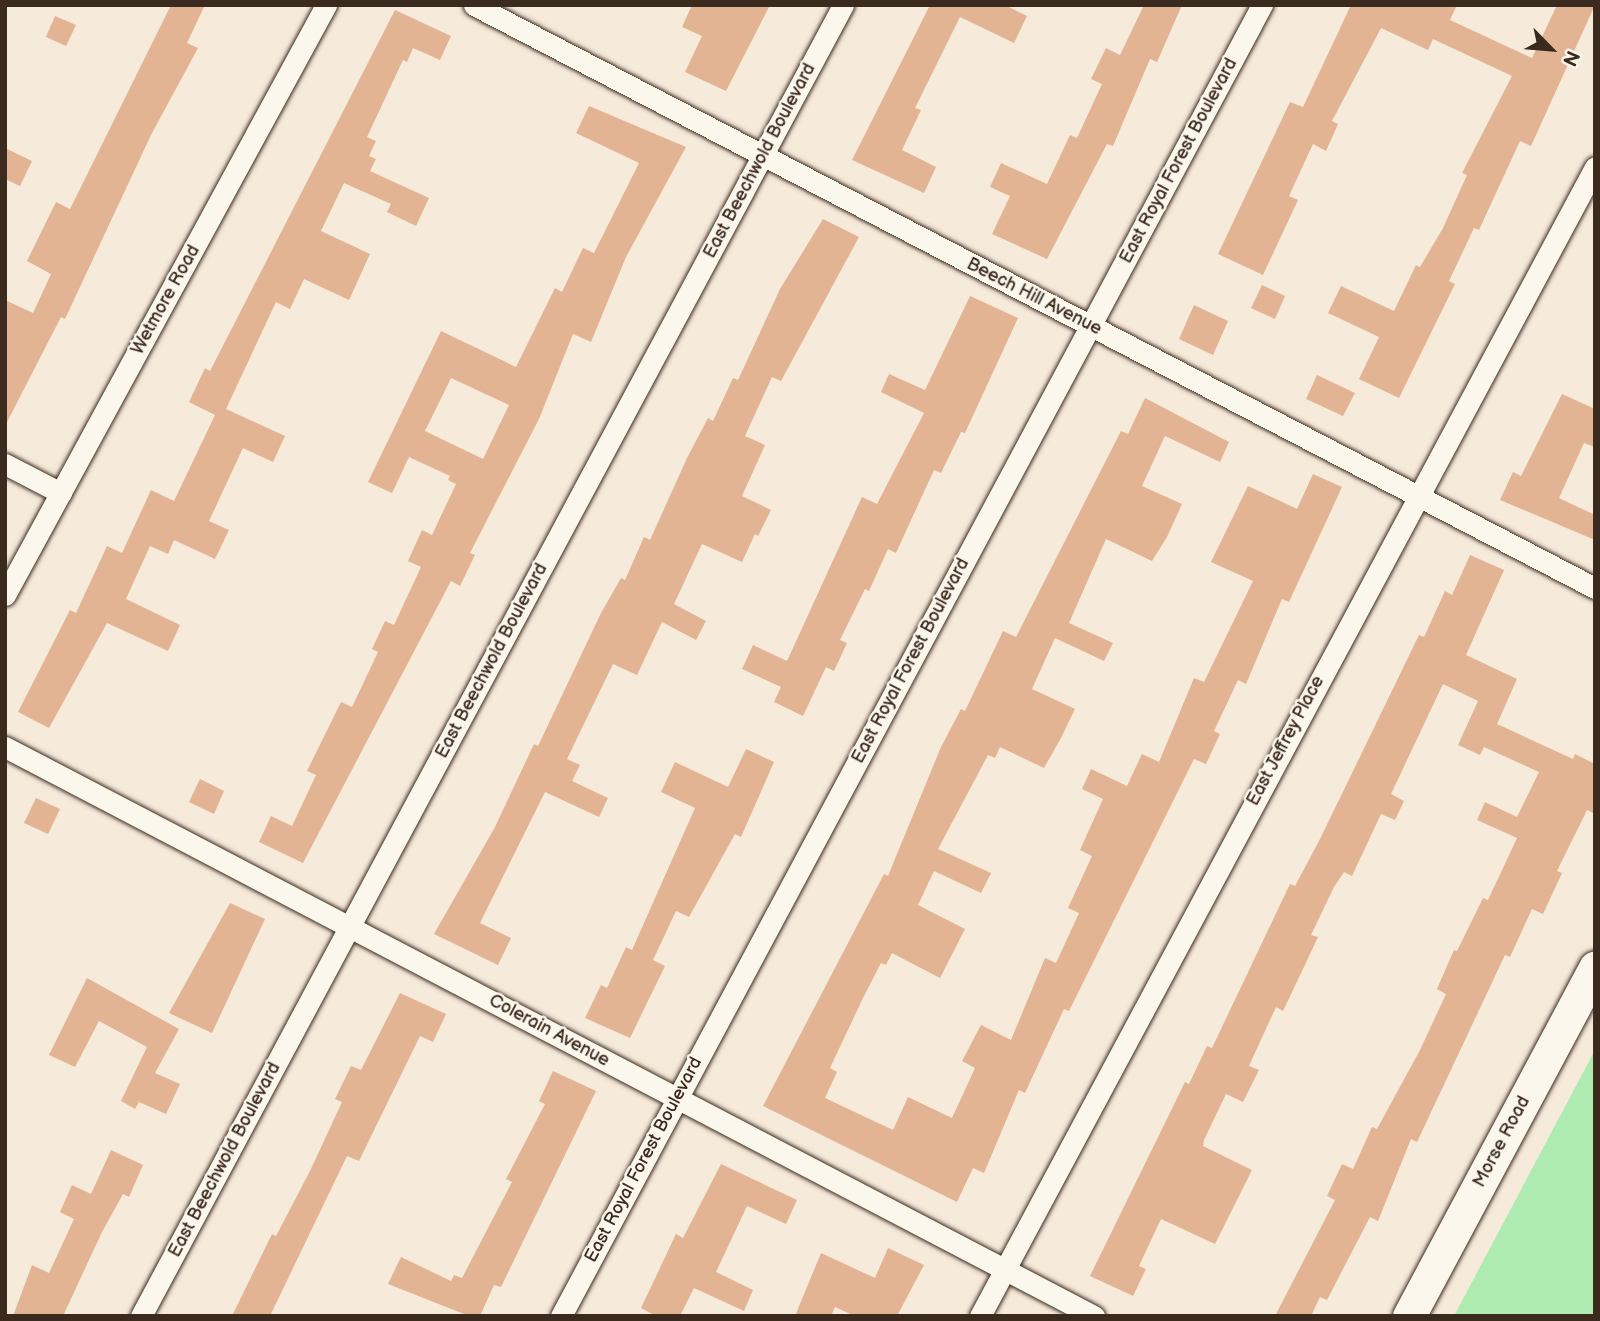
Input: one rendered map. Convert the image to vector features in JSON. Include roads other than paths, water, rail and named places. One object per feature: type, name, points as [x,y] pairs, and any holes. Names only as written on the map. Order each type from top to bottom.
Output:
[{"type":"main road","name":"Morse Road","points":[[1409,1316],[1595,968]]},
{"type":"street","name":"Wetmore Road","points":[[5,595],[326,5]]},
{"type":"street","name":"Beech Hill Avenue","points":[[474,5],[1595,588]]},
{"type":"street","name":"East Beechwold Boulevard","points":[[141,1316],[843,5]]},
{"type":"street","name":"East Royal Forest Boulevard","points":[[561,1316],[1262,5]]},
{"type":"street","name":"East Jeffrey Place","points":[[980,1316],[1595,167]]},
{"type":"street","points":[[5,464],[61,493]]},
{"type":"street","name":"Colerain Avenue","points":[[5,747],[1094,1316]]}]
